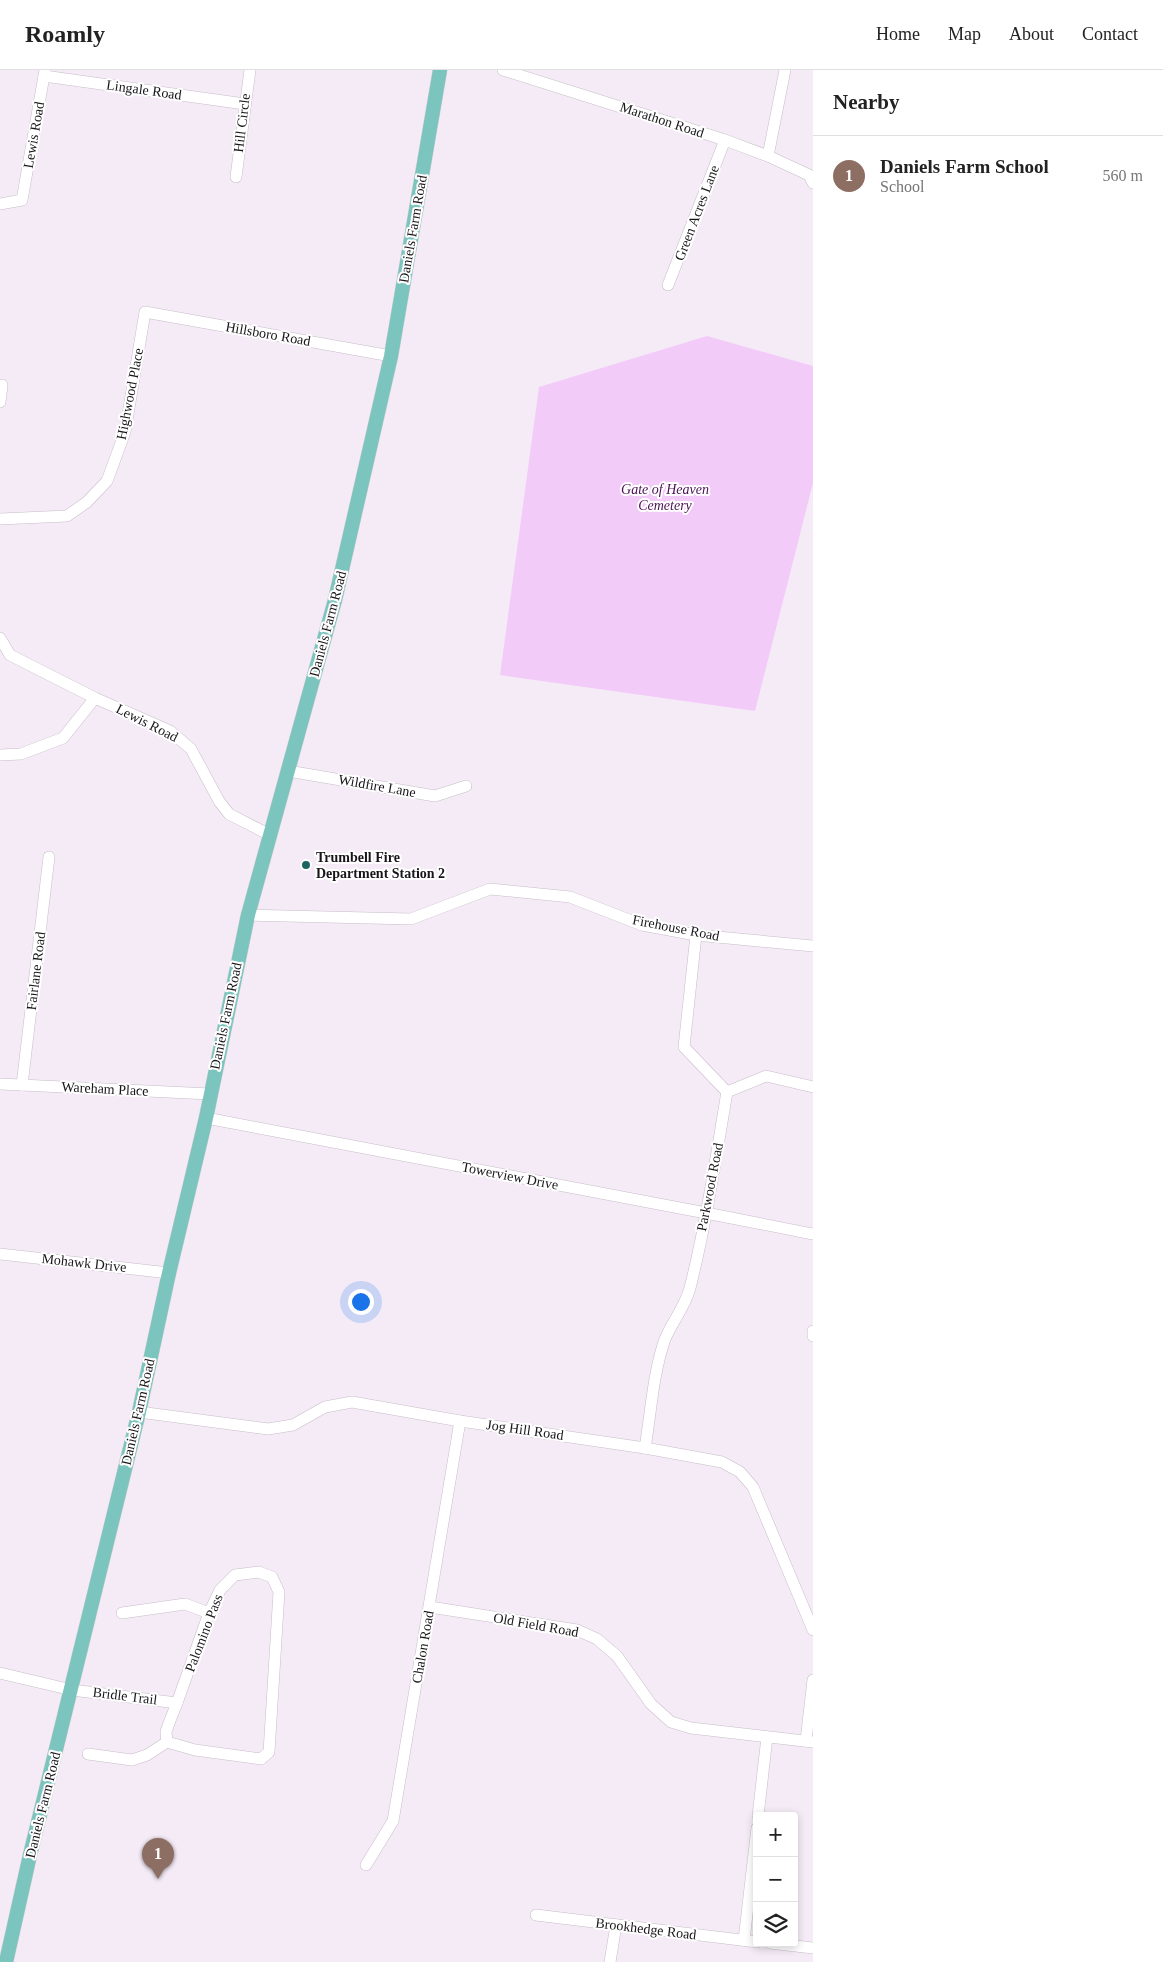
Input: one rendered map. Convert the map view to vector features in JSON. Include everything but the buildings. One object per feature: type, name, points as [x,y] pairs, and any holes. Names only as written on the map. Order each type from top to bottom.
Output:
[{"type":"main road","name":"Daniels Farm Road","points":[[6,1962],[30,1855],[139,1412],[169,1273],[206,1118],[248,915],[335,600],[391,356],[440,70]]},
{"type":"street","name":"Hill Circle","points":[[236,177],[250,70]]},
{"type":"street","name":"Marathon Road","points":[[503,70],[725,140],[768,156],[809,175],[813,183]]},
{"type":"street","points":[[768,156],[785,70]]},
{"type":"street","name":"Lingale Road","points":[[44,73],[245,104]]},
{"type":"street","name":"Lewis Road","points":[[0,204],[22,200],[44,73]]},
{"type":"street","name":"Green Acres Lane","points":[[668,285],[725,140]]},
{"type":"street","name":"Hillsboro Road","points":[[144,312],[391,356]]},
{"type":"street","name":"Highwood Place","points":[[0,519],[66,516],[87,502],[107,481],[125,432],[144,312]]},
{"type":"street","points":[[0,402],[2,385]]},
{"type":"street","name":"Lewis Road","points":[[0,638],[10,655],[95,698],[170,731],[181,739],[191,749],[214,792],[229,814],[270,835]]},
{"type":"street","points":[[0,755],[21,754],[63,738],[95,698]]},
{"type":"street","name":"Wildfire Lane","points":[[288,771],[435,796],[466,786]]},
{"type":"street","name":"Fairlane Road","points":[[22,1085],[49,857]]},
{"type":"street","name":"Firehouse Road","points":[[248,915],[411,919],[490,889],[570,897],[642,925],[696,935],[813,946]]},
{"type":"street","points":[[696,935],[684,1046],[727,1092],[766,1076],[813,1087]]},
{"type":"street","name":"Wareham Place","points":[[0,1084],[210,1094]]},
{"type":"street","name":"Parkwood Road","points":[[645,1448],[657,1369],[666,1338],[680,1314],[690,1290],[727,1092]]},
{"type":"street","name":"Towerview Drive","points":[[206,1118],[706,1212],[813,1234]]},
{"type":"street","name":"Mohawk Drive","points":[[0,1254],[169,1273]]},
{"type":"street","points":[[813,1330],[813,1336]]},
{"type":"street","name":"Jog Hill Road","points":[[139,1412],[268,1429],[293,1425],[325,1407],[352,1402],[722,1462],[740,1472],[753,1488],[813,1630]]},
{"type":"street","name":"Chalon Road","points":[[366,1865],[393,1821],[460,1421]]},
{"type":"street","name":"Palomino Pass","points":[[259,1572],[272,1577],[279,1592],[269,1752],[261,1759],[194,1750],[167,1742],[166,1732],[178,1703],[209,1612],[220,1590],[235,1575],[259,1572]]},
{"type":"street","points":[[122,1613],[185,1604],[209,1612]]},
{"type":"street","name":"Old Field Road","points":[[430,1607],[577,1630],[597,1639],[616,1656],[651,1704],[671,1722],[690,1728],[809,1741]]},
{"type":"street","name":"Bridle Trail","points":[[0,1673],[72,1690],[178,1703]]},
{"type":"street","points":[[809,1741],[813,1680]]},
{"type":"street","points":[[758,1812],[767,1737]]},
{"type":"street","points":[[88,1754],[132,1760],[147,1755],[167,1742]]},
{"type":"street","points":[[744,1940],[754,1857]]},
{"type":"street","name":"Brookhedge Road","points":[[536,1916],[753,1941]]},
{"type":"street","points":[[610,1962],[616,1925]]},
{"type":"street","points":[[798,1946],[813,1948]]},
{"type":"green space","name":"Gate of Heaven Cemetery","points":[[707,336],[813,366],[813,483],[755,711],[500,675],[539,387]]},
{"type":"place","name":"Trumbell Fire Department Station 2","points":[[306,865]]},
{"type":"place","name":"Daniels Farm School","points":[[158,1879]]}]
